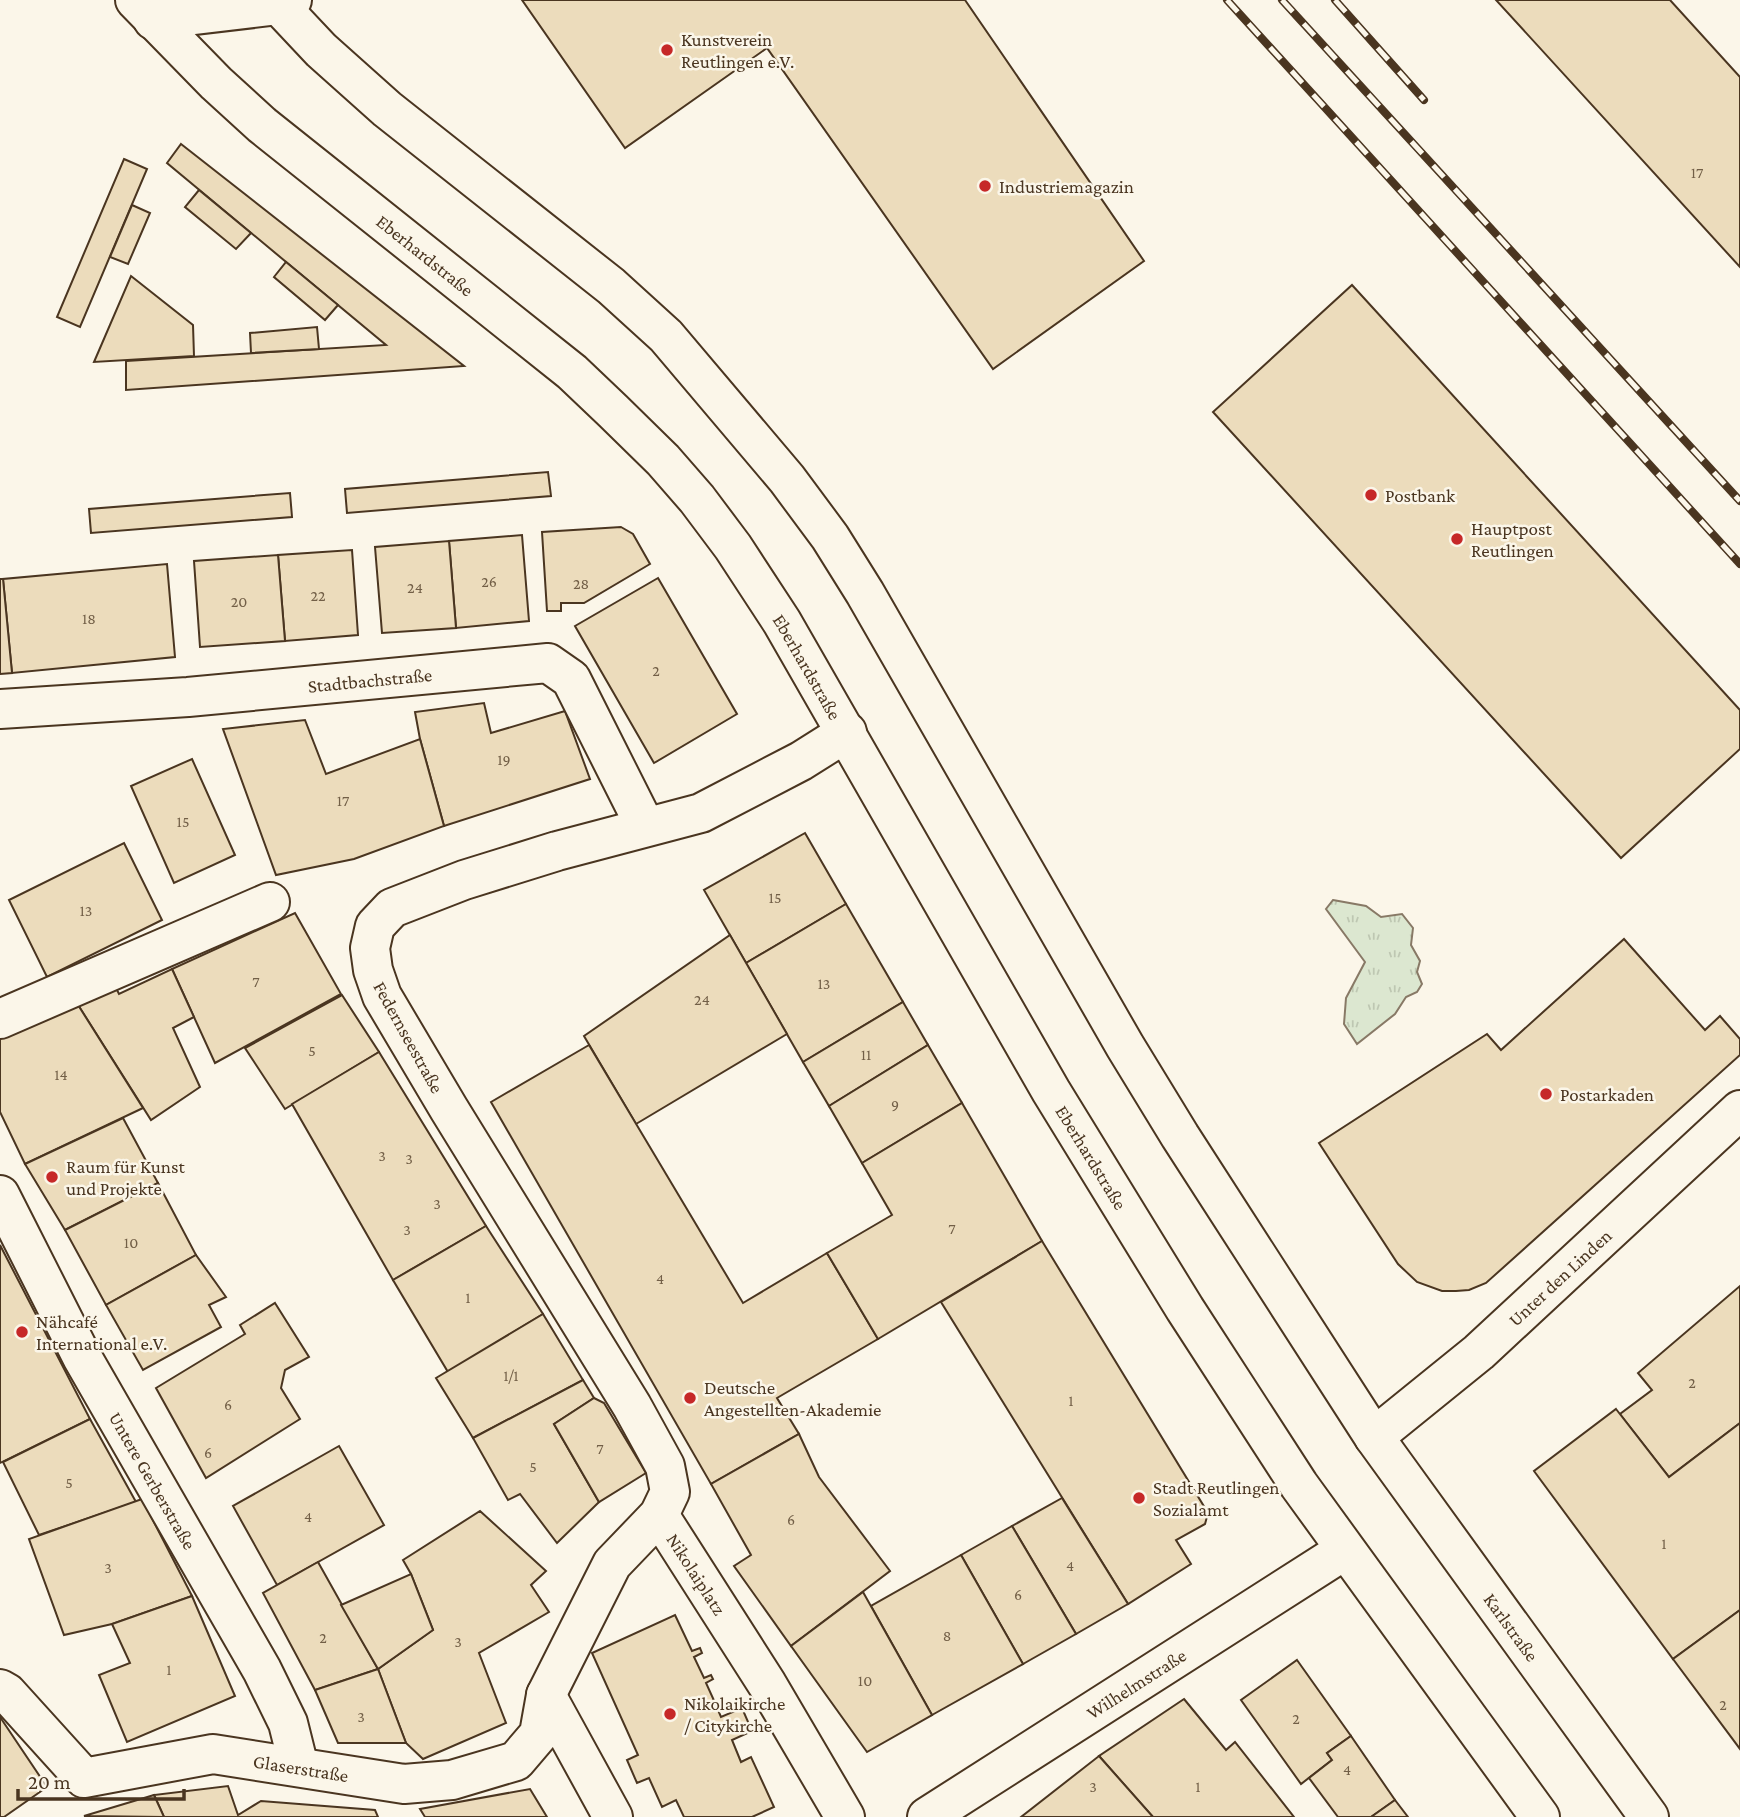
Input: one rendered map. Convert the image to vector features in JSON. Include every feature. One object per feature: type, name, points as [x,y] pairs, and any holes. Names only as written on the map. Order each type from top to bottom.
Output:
[{"type":"street","points":[[149,7],[282,2],[321,50],[387,109],[611,286],[666,336],[787,479],[830,537],[866,593],[1140,1070],[1374,1437]]},
{"type":"street","name":"Eberhardstraße","points":[[149,7],[216,83],[262,125],[572,372],[663,460],[733,547],[782,622],[1051,1091],[1299,1486],[1345,1550]]},
{"type":"street","name":"Stadtbachstraße","points":[[0,709],[188,697],[548,663],[571,679],[645,827]]},
{"type":"street","name":"Federnseestraße","points":[[659,1514],[670,1492],[665,1466],[632,1406],[382,996],[373,970],[370,948],[375,926],[392,908],[500,868],[701,814],[801,761],[846,733]]},
{"type":"street","points":[[0,1019],[270,902]]},
{"type":"street","name":"Unter den Linden","points":[[1374,1437],[1479,1352],[1740,1110]]},
{"type":"street","name":"Untere Gerberstraße","points":[[0,1195],[82,1356],[262,1670],[288,1723],[299,1767]]},
{"type":"street","name":"Karlstraße","points":[[1374,1437],[1649,1817]]},
{"type":"street","name":"Nikolaiplatz","points":[[516,1762],[539,1734],[546,1695],[612,1564],[659,1514],[767,1684],[845,1817]]},
{"type":"street","points":[[1345,1550],[1540,1817]]},
{"type":"street","name":"Wilhelmstraße","points":[[926,1817],[974,1805],[1345,1550]]},
{"type":"street","name":"Glaserstraße","points":[[0,1689],[7,1693],[84,1778],[213,1754],[404,1784],[452,1780],[516,1762]]},
{"type":"street","points":[[546,1695],[613,1817]]},
{"type":"green space","points":[[1333,900],[1366,906],[1381,917],[1402,914],[1413,928],[1411,945],[1420,961],[1417,972],[1422,984],[1417,992],[1406,997],[1395,1014],[1357,1044],[1344,1024],[1346,998],[1365,962],[1326,909]]},
{"type":"building","points":[[522,0],[965,0],[1144,261],[993,369],[767,48],[625,148]]},
{"type":"building","points":[[1496,0],[1670,0],[1740,77],[1740,267]]},
{"type":"building","points":[[181,144],[464,366],[126,390],[126,361],[386,345],[167,163]]},
{"type":"building","points":[[124,159],[147,169],[80,327],[57,317]]},
{"type":"building","points":[[199,190],[251,233],[236,249],[185,207]]},
{"type":"building","points":[[132,205],[150,213],[128,264],[110,257]]},
{"type":"building","points":[[286,262],[338,305],[325,320],[274,277]]},
{"type":"building","points":[[131,276],[193,325],[194,356],[94,362]]},
{"type":"building","name":"Hauptpost Reutlingen","points":[[1352,285],[1740,710],[1740,749],[1621,858],[1213,412]]},
{"type":"building","points":[[317,327],[319,349],[251,353],[250,333]]},
{"type":"building","points":[[548,472],[551,496],[347,513],[345,489]]},
{"type":"building","points":[[290,493],[292,517],[91,533],[89,509]]},
{"type":"building","points":[[621,527],[633,534],[650,564],[584,603],[561,603],[561,611],[547,611],[542,532]]},
{"type":"building","points":[[522,535],[529,621],[456,628],[449,541]]},
{"type":"building","points":[[449,541],[456,628],[382,633],[375,547]]},
{"type":"building","points":[[352,550],[358,635],[285,641],[278,555]]},
{"type":"building","points":[[278,555],[285,641],[200,647],[194,561]]},
{"type":"building","points":[[167,564],[175,657],[12,673],[3,579]]},
{"type":"building","points":[[658,578],[737,714],[654,763],[575,626]]},
{"type":"building","points":[[0,579],[3,579],[12,673],[0,674]]},
{"type":"building","points":[[484,703],[491,733],[565,711],[590,779],[444,826],[415,712]]},
{"type":"building","points":[[305,720],[326,774],[420,739],[444,826],[354,859],[276,875],[223,729]]},
{"type":"building","points":[[192,759],[235,855],[174,883],[131,786]]},
{"type":"building","points":[[805,833],[846,904],[746,963],[704,890]]},
{"type":"building","points":[[124,843],[162,920],[47,977],[9,900]]},
{"type":"building","points":[[846,904],[903,1002],[803,1062],[746,963]]},
{"type":"building","points":[[295,913],[341,994],[215,1063],[172,969]]},
{"type":"building","points":[[730,935],[787,1034],[636,1124],[584,1036]]},
{"type":"building","name":"Postarkaden","points":[[1624,939],[1705,1030],[1720,1016],[1740,1039],[1740,1055],[1486,1283],[1469,1290],[1442,1291],[1417,1282],[1398,1264],[1319,1143],[1487,1034],[1501,1050]]},
{"type":"building","points":[[172,969],[194,1017],[173,1028],[200,1087],[151,1120],[73,997],[113,982],[119,994]]},
{"type":"building","points":[[342,995],[379,1052],[285,1109],[245,1048]]},
{"type":"building","points":[[73,997],[143,1108],[25,1164],[0,1112],[0,1039]]},
{"type":"building","points":[[903,1002],[928,1045],[829,1106],[803,1062]]},
{"type":"building","points":[[589,1045],[743,1303],[827,1253],[878,1339],[777,1398],[799,1434],[711,1484],[491,1102]]},
{"type":"building","points":[[928,1045],[962,1103],[862,1163],[829,1106]]},
{"type":"building","points":[[379,1052],[486,1226],[393,1280],[292,1104]]},
{"type":"building","points":[[962,1103],[1042,1241],[878,1339],[827,1253],[892,1215],[862,1163]]},
{"type":"building","points":[[123,1118],[158,1183],[65,1230],[25,1164]]},
{"type":"building","points":[[158,1183],[196,1255],[106,1305],[65,1230]]},
{"type":"building","points":[[486,1226],[543,1314],[448,1372],[393,1280]]},
{"type":"building","points":[[1042,1241],[1208,1513],[1205,1524],[1176,1540],[1191,1564],[1128,1604],[941,1302]]},
{"type":"building","name":"Nähcafé International e.V.","points":[[0,1245],[90,1419],[0,1463]]},
{"type":"building","points":[[196,1255],[226,1297],[209,1305],[221,1327],[143,1370],[106,1305]]},
{"type":"building","points":[[1740,1286],[1740,1423],[1669,1477],[1620,1414],[1652,1390],[1638,1373]]},
{"type":"building","points":[[275,1303],[309,1357],[285,1370],[281,1388],[300,1419],[206,1478],[156,1388],[245,1334],[240,1325]]},
{"type":"building","points":[[543,1314],[583,1380],[473,1438],[436,1378]]},
{"type":"building","points":[[583,1380],[594,1398],[554,1424],[599,1502],[557,1543],[520,1494],[508,1500],[473,1438]]},
{"type":"building","points":[[594,1398],[604,1403],[646,1473],[599,1502],[554,1424]]},
{"type":"building","points":[[1616,1409],[1669,1477],[1740,1423],[1740,1610],[1673,1659],[1534,1471]]},
{"type":"building","points":[[90,1419],[136,1502],[39,1535],[3,1462]]},
{"type":"building","points":[[799,1434],[819,1477],[890,1571],[791,1646],[734,1566],[751,1555],[711,1484]]},
{"type":"building","points":[[339,1446],[384,1525],[277,1585],[233,1506]]},
{"type":"building","points":[[1062,1498],[1128,1604],[1076,1634],[1012,1526]]},
{"type":"building","points":[[142,1499],[192,1596],[112,1624],[64,1635],[29,1539]]},
{"type":"building","points":[[480,1511],[546,1571],[531,1585],[549,1612],[479,1653],[506,1723],[423,1759],[406,1743],[378,1669],[433,1630],[403,1560]]},
{"type":"building","points":[[1012,1526],[1076,1634],[1023,1664],[961,1555]]},
{"type":"building","points":[[961,1555],[1023,1664],[932,1715],[871,1606]]},
{"type":"building","points":[[318,1562],[378,1669],[315,1690],[263,1593]]},
{"type":"building","points":[[411,1574],[433,1630],[378,1669],[341,1605]]},
{"type":"building","points":[[863,1592],[932,1715],[867,1752],[791,1646]]},
{"type":"building","points":[[192,1596],[235,1696],[127,1742],[99,1675],[130,1663],[112,1624]]},
{"type":"building","points":[[1740,1610],[1740,1749],[1673,1659]]},
{"type":"building","name":"Nikolaikirche / Citykirche","points":[[675,1615],[692,1651],[700,1648],[702,1653],[694,1657],[704,1678],[711,1675],[713,1679],[706,1683],[716,1705],[724,1702],[726,1707],[718,1710],[721,1717],[742,1708],[752,1731],[732,1740],[741,1762],[751,1757],[774,1807],[752,1817],[684,1817],[676,1800],[662,1807],[649,1778],[637,1783],[627,1760],[638,1755],[592,1653]]},
{"type":"building","points":[[1297,1660],[1351,1736],[1327,1753],[1332,1760],[1301,1784],[1241,1700]]},
{"type":"building","points":[[378,1669],[406,1743],[338,1743],[315,1690]]},
{"type":"building","points":[[1184,1699],[1226,1750],[1235,1742],[1294,1817],[1153,1817],[1099,1756]]},
{"type":"building","points":[[0,1717],[47,1787],[4,1817],[0,1817]]},
{"type":"building","points":[[1351,1736],[1395,1800],[1371,1817],[1338,1817],[1309,1778],[1332,1760],[1327,1753]]},
{"type":"building","points":[[1099,1756],[1153,1817],[1021,1817]]},
{"type":"building","points":[[228,1786],[238,1815],[261,1801],[375,1810],[378,1817],[164,1817],[154,1795]]},
{"type":"building","points":[[530,1789],[547,1817],[425,1817],[420,1809]]},
{"type":"building","points":[[154,1795],[164,1817],[84,1816]]},
{"type":"building","points":[[1395,1800],[1408,1817],[1371,1817]]},
{"type":"railway","points":[[1227,0],[1740,564]]},
{"type":"railway","points":[[1282,0],[1740,501]]},
{"type":"railway","points":[[1335,0],[1424,100]]},
{"type":"place","name":"Kunstverein Reutlingen e.V.","points":[[667,50]]},
{"type":"place","name":"Industriemagazin","points":[[985,186]]},
{"type":"place","name":"Postbank","points":[[1371,495]]},
{"type":"place","name":"Hauptpost Reutlingen","points":[[1457,539]]},
{"type":"place","name":"Postarkaden","points":[[1546,1094]]},
{"type":"place","name":"Raum für Kunst und Projekte","points":[[52,1177]]},
{"type":"place","name":"Nähcafé International e.V.","points":[[22,1332]]},
{"type":"place","name":"Deutsche Angestellten-Akademie","points":[[690,1398]]},
{"type":"place","name":"Stadt Reutlingen Sozialamt","points":[[1139,1498]]},
{"type":"place","name":"Nikolaikirche / Citykirche","points":[[670,1714]]}]
